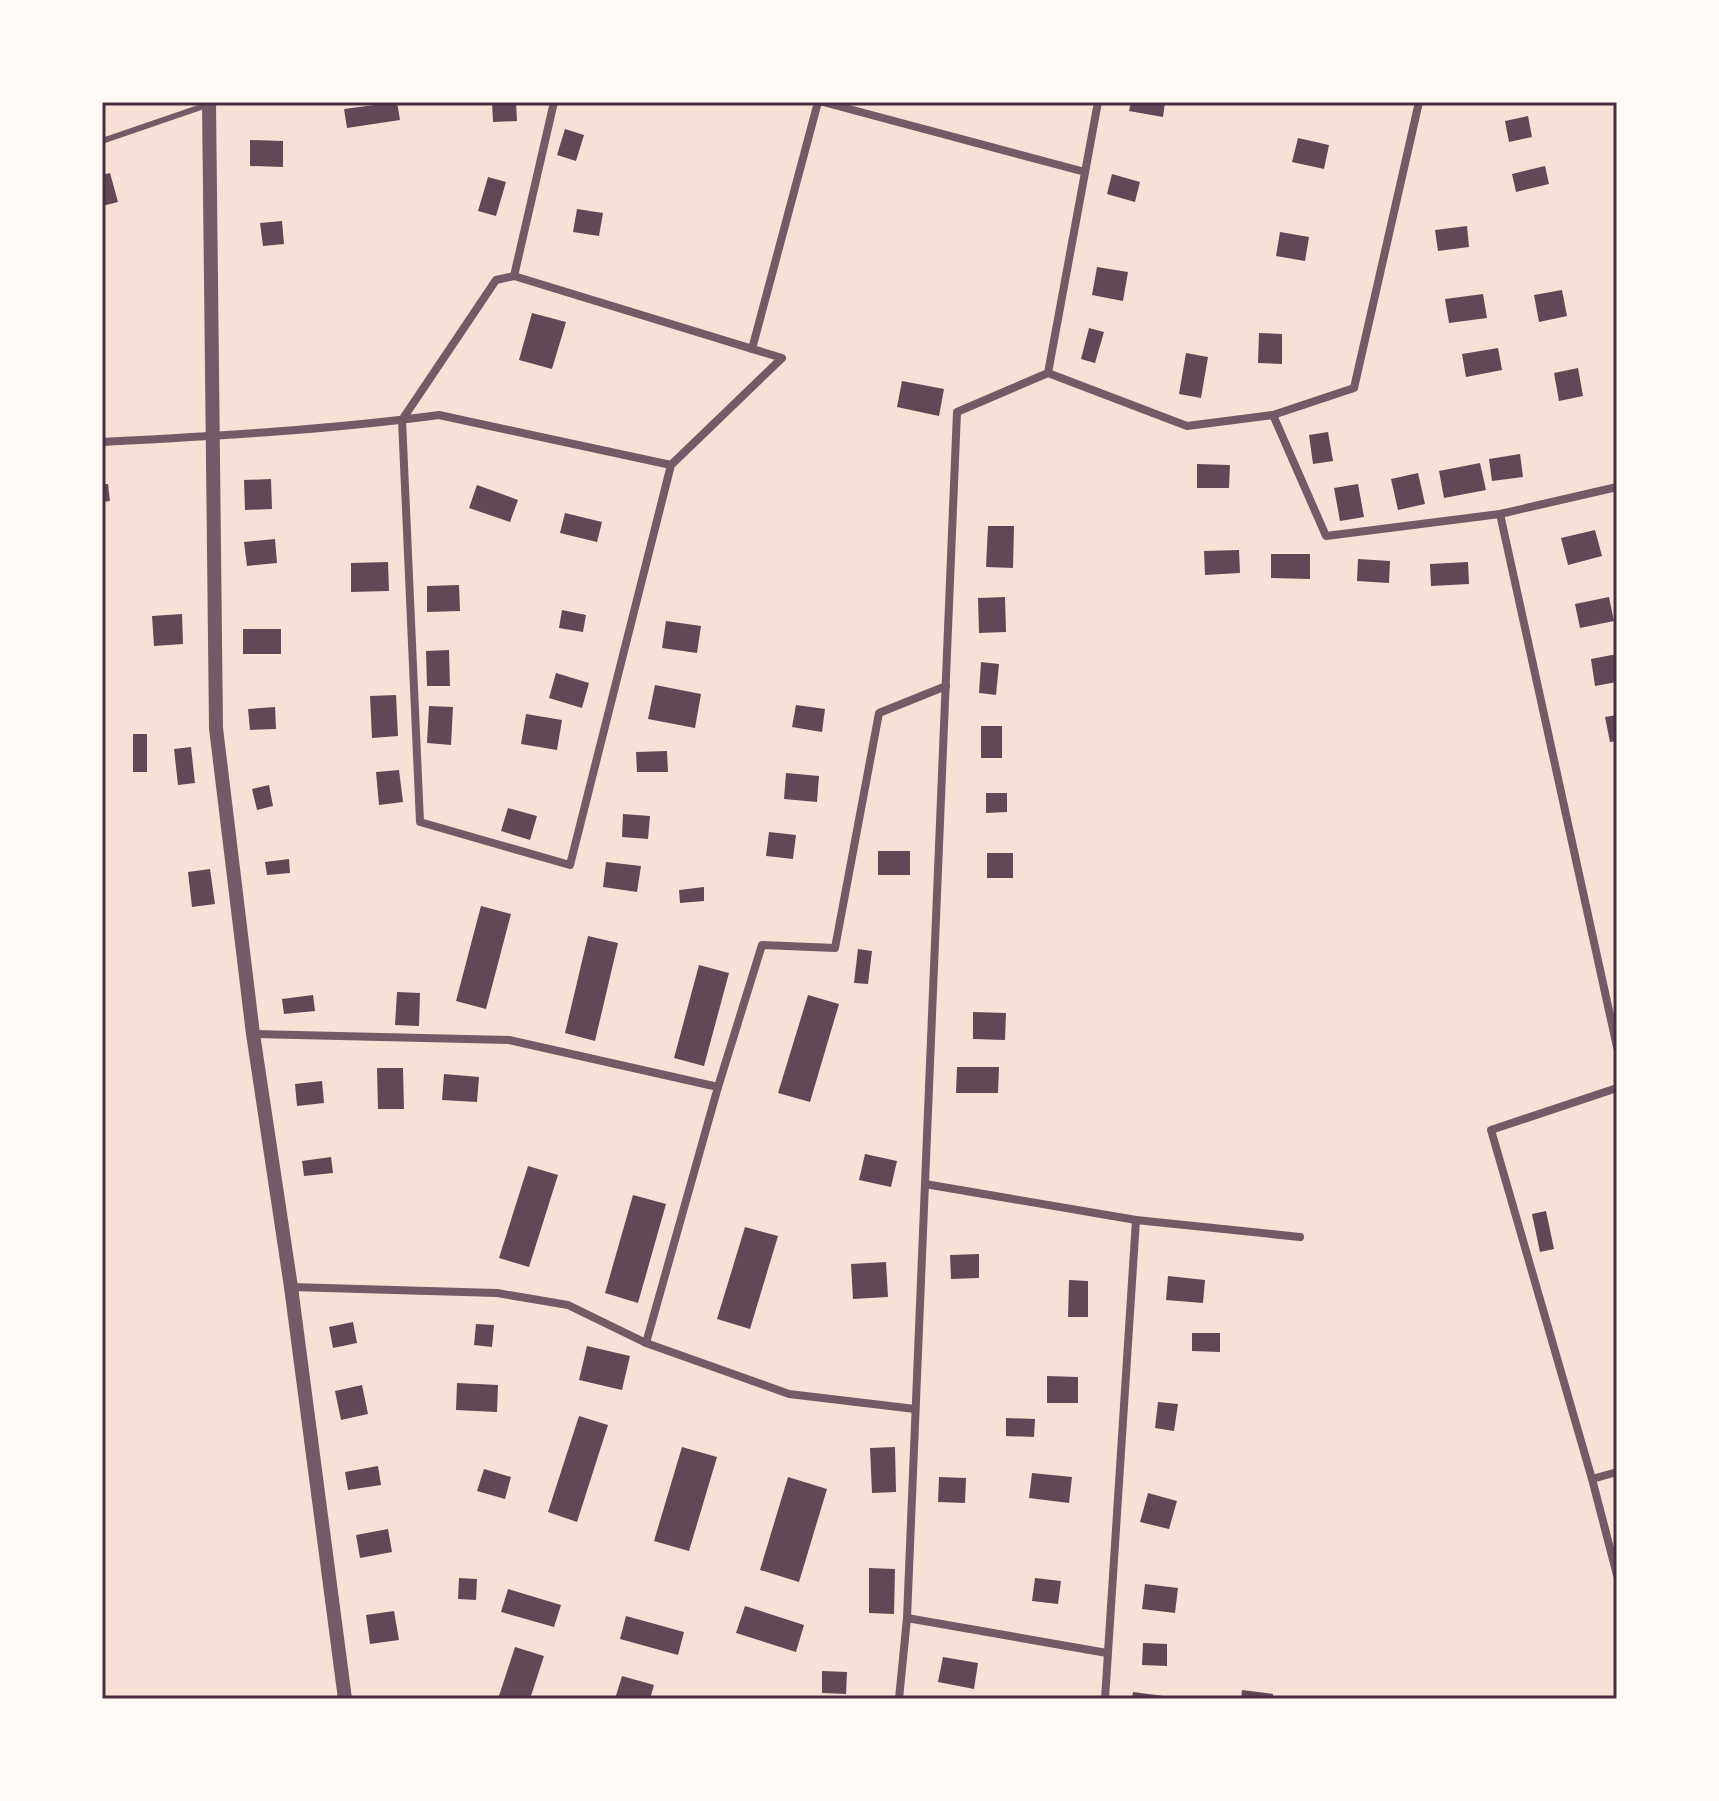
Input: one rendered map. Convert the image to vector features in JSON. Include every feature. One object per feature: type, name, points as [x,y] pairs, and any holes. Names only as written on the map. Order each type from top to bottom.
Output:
[{"type":"street","points":[[514,276],[554,102]]},
{"type":"street","points":[[752,349],[820,102],[1085,172]]},
{"type":"street","points":[[1048,373],[1098,102]]},
{"type":"street","points":[[899,1699],[907,1618],[957,412],[1048,373],[1187,426],[1273,415],[1354,388],[1419,102]]},
{"type":"street","points":[[213,103],[211,436],[216,728],[253,1034],[291,1287],[345,1699]]},
{"type":"street","points":[[514,276],[782,358],[671,465],[570,865],[420,822],[402,420],[496,280],[514,276]]},
{"type":"street","points":[[102,442],[211,436],[439,415],[671,465]]},
{"type":"street","points":[[1273,415],[1326,536],[1500,514],[1617,487]]},
{"type":"street","points":[[1500,514],[1617,1047]]},
{"type":"street","points":[[646,1343],[718,1087],[762,945],[835,948],[879,713],[946,686]]},
{"type":"street","points":[[253,1034],[509,1040],[718,1087]]},
{"type":"street","points":[[1617,1088],[1491,1130],[1617,1575]]},
{"type":"street","points":[[925,1184],[1136,1220],[1300,1237]]},
{"type":"street","points":[[1105,1699],[1136,1220]]},
{"type":"street","points":[[291,1287],[497,1293],[568,1305],[646,1343],[789,1394],[915,1409]]},
{"type":"street","points":[[1592,1479],[1617,1472]]},
{"type":"street","points":[[907,1618],[1107,1653]]},
{"type":"lane","points":[[102,141],[213,103]]},
{"type":"building","points":[[397,102],[400,120],[347,128],[344,109]]},
{"type":"building","points":[[492,102],[516,102],[517,121],[493,122]]},
{"type":"building","points":[[1131,102],[1165,102],[1163,117],[1129,111]]},
{"type":"building","points":[[1528,116],[1532,137],[1509,142],[1505,121]]},
{"type":"building","points":[[565,129],[584,135],[576,161],[557,155]]},
{"type":"building","points":[[1298,138],[1329,145],[1324,169],[1292,162]]},
{"type":"building","points":[[250,140],[283,141],[283,167],[250,166]]},
{"type":"building","points":[[1545,166],[1549,184],[1516,192],[1512,174]]},
{"type":"building","points":[[110,173],[118,202],[102,206],[102,175]]},
{"type":"building","points":[[1112,174],[1140,182],[1135,202],[1107,194]]},
{"type":"building","points":[[488,177],[506,182],[496,216],[478,211]]},
{"type":"building","points":[[577,209],[603,213],[599,236],[573,232]]},
{"type":"building","points":[[282,221],[284,244],[263,246],[260,223]]},
{"type":"building","points":[[1467,226],[1469,247],[1438,251],[1435,230]]},
{"type":"building","points":[[1280,232],[1309,237],[1305,261],[1276,256]]},
{"type":"building","points":[[1097,267],[1128,272],[1123,301],[1092,295]]},
{"type":"building","points":[[1562,290],[1567,316],[1539,322],[1534,295]]},
{"type":"building","points":[[1483,294],[1487,318],[1449,323],[1445,299]]},
{"type":"building","points":[[532,313],[566,322],[552,369],[519,360]]},
{"type":"building","points":[[1089,328],[1104,332],[1095,363],[1081,359]]},
{"type":"building","points":[[1259,333],[1282,334],[1282,364],[1258,363]]},
{"type":"building","points":[[1498,348],[1502,370],[1466,377],[1462,354]]},
{"type":"building","points":[[1186,353],[1208,357],[1201,398],[1179,394]]},
{"type":"building","points":[[1578,368],[1583,396],[1559,401],[1554,373]]},
{"type":"building","points":[[902,381],[944,389],[939,416],[897,407]]},
{"type":"building","points":[[1328,432],[1333,461],[1313,464],[1309,435]]},
{"type":"building","points":[[1520,454],[1523,477],[1492,481],[1489,459]]},
{"type":"building","points":[[1480,463],[1486,490],[1444,498],[1439,471]]},
{"type":"building","points":[[1197,464],[1230,465],[1229,488],[1197,488]]},
{"type":"building","points":[[1418,473],[1425,504],[1398,510],[1391,479]]},
{"type":"building","points":[[271,479],[272,509],[245,510],[244,480]]},
{"type":"building","points":[[102,484],[108,484],[110,501],[102,502]]},
{"type":"building","points":[[1358,484],[1364,517],[1340,521],[1334,488]]},
{"type":"building","points":[[477,485],[518,500],[510,522],[469,508]]},
{"type":"building","points":[[565,513],[602,522],[597,542],[560,533]]},
{"type":"building","points":[[988,526],[1014,526],[1013,568],[986,567]]},
{"type":"building","points":[[1595,530],[1602,556],[1568,565],[1561,538]]},
{"type":"building","points":[[275,539],[277,563],[247,566],[244,542]]},
{"type":"building","points":[[1239,550],[1240,573],[1205,575],[1204,551]]},
{"type":"building","points":[[1271,554],[1310,554],[1310,579],[1271,578]]},
{"type":"building","points":[[1358,559],[1390,561],[1389,583],[1357,581]]},
{"type":"building","points":[[388,562],[389,591],[351,592],[351,563]]},
{"type":"building","points":[[1468,562],[1469,584],[1431,586],[1430,564]]},
{"type":"building","points":[[459,585],[460,611],[427,612],[427,586]]},
{"type":"building","points":[[1005,597],[1006,632],[979,633],[978,598]]},
{"type":"building","points":[[1609,597],[1614,621],[1580,628],[1575,604]]},
{"type":"building","points":[[562,610],[586,615],[583,632],[559,628]]},
{"type":"building","points":[[182,614],[183,644],[154,646],[152,616]]},
{"type":"building","points":[[666,621],[701,626],[697,653],[662,648]]},
{"type":"building","points":[[243,629],[281,629],[281,654],[243,654]]},
{"type":"building","points":[[449,650],[450,686],[427,686],[426,651]]},
{"type":"building","points":[[1617,654],[1617,682],[1595,686],[1591,659]]},
{"type":"building","points":[[981,662],[999,664],[996,695],[979,693]]},
{"type":"building","points":[[556,673],[589,683],[582,708],[549,698]]},
{"type":"building","points":[[655,685],[701,694],[695,728],[648,719]]},
{"type":"building","points":[[396,695],[398,736],[372,738],[370,696]]},
{"type":"building","points":[[796,705],[825,709],[822,732],[792,727]]},
{"type":"building","points":[[429,706],[453,707],[451,745],[427,743]]},
{"type":"building","points":[[275,707],[276,729],[250,730],[248,709]]},
{"type":"building","points":[[526,714],[562,720],[557,750],[521,744]]},
{"type":"building","points":[[1617,715],[1617,741],[1610,742],[1605,717]]},
{"type":"building","points":[[981,726],[1002,726],[1002,758],[981,758]]},
{"type":"building","points":[[133,734],[147,734],[147,772],[133,772]]},
{"type":"building","points":[[191,747],[195,783],[178,785],[174,749]]},
{"type":"building","points":[[667,751],[668,772],[637,772],[636,752]]},
{"type":"building","points":[[399,770],[403,802],[379,805],[376,772]]},
{"type":"building","points":[[786,773],[819,776],[817,802],[784,799]]},
{"type":"building","points":[[269,785],[273,806],[257,810],[252,789]]},
{"type":"building","points":[[986,793],[1007,793],[1007,812],[986,813]]},
{"type":"building","points":[[508,808],[537,816],[530,840],[501,831]]},
{"type":"building","points":[[623,814],[650,816],[648,839],[622,837]]},
{"type":"building","points":[[769,832],[796,835],[793,859],[766,856]]},
{"type":"building","points":[[878,851],[910,851],[910,875],[878,875]]},
{"type":"building","points":[[987,853],[1013,853],[1013,878],[987,878]]},
{"type":"building","points":[[289,859],[290,873],[267,875],[265,862]]},
{"type":"building","points":[[606,862],[641,866],[637,892],[603,887]]},
{"type":"building","points":[[210,869],[215,904],[192,907],[188,872]]},
{"type":"building","points":[[704,887],[704,901],[680,903],[679,890]]},
{"type":"building","points":[[481,906],[511,914],[486,1009],[456,1001]]},
{"type":"building","points":[[588,936],[618,943],[595,1041],[565,1033]]},
{"type":"building","points":[[858,949],[872,951],[868,984],[854,983]]},
{"type":"building","points":[[699,965],[729,973],[704,1066],[674,1058]]},
{"type":"building","points":[[397,992],[420,993],[419,1026],[395,1025]]},
{"type":"building","points":[[313,995],[315,1011],[284,1014],[282,999]]},
{"type":"building","points":[[808,995],[839,1004],[810,1102],[778,1093]]},
{"type":"building","points":[[973,1012],[1006,1013],[1005,1040],[973,1039]]},
{"type":"building","points":[[957,1067],[999,1067],[998,1093],[956,1093]]},
{"type":"building","points":[[377,1068],[403,1068],[404,1109],[378,1109]]},
{"type":"building","points":[[444,1074],[479,1077],[477,1102],[442,1100]]},
{"type":"building","points":[[322,1081],[324,1103],[297,1106],[295,1084]]},
{"type":"building","points":[[865,1154],[897,1161],[891,1187],[859,1180]]},
{"type":"building","points":[[331,1157],[333,1173],[304,1176],[302,1161]]},
{"type":"building","points":[[528,1166],[558,1175],[529,1267],[499,1258]]},
{"type":"building","points":[[633,1195],[666,1204],[638,1303],[605,1293]]},
{"type":"building","points":[[1546,1211],[1554,1249],[1540,1252],[1532,1214]]},
{"type":"building","points":[[745,1227],[778,1236],[750,1329],[717,1319]]},
{"type":"building","points":[[979,1254],[979,1278],[951,1279],[950,1255]]},
{"type":"building","points":[[886,1262],[888,1297],[853,1299],[851,1264]]},
{"type":"building","points":[[1168,1276],[1205,1280],[1203,1303],[1166,1300]]},
{"type":"building","points":[[1069,1280],[1088,1281],[1088,1317],[1068,1317]]},
{"type":"building","points":[[353,1322],[357,1343],[333,1348],[329,1327]]},
{"type":"building","points":[[476,1324],[494,1325],[492,1347],[474,1345]]},
{"type":"building","points":[[1192,1333],[1220,1333],[1220,1352],[1192,1351]]},
{"type":"building","points":[[587,1346],[630,1356],[622,1390],[579,1380]]},
{"type":"building","points":[[1047,1376],[1078,1377],[1078,1403],[1047,1403]]},
{"type":"building","points":[[457,1383],[498,1385],[497,1412],[456,1410]]},
{"type":"building","points":[[362,1385],[368,1414],[341,1420],[335,1391]]},
{"type":"building","points":[[1158,1402],[1178,1404],[1174,1431],[1155,1428]]},
{"type":"building","points":[[579,1416],[608,1425],[577,1522],[548,1512]]},
{"type":"building","points":[[1006,1418],[1035,1419],[1034,1437],[1006,1436]]},
{"type":"building","points":[[682,1447],[717,1457],[689,1551],[654,1541]]},
{"type":"building","points":[[895,1447],[896,1492],[872,1493],[870,1448]]},
{"type":"building","points":[[378,1466],[381,1485],[348,1490],[345,1472]]},
{"type":"building","points":[[484,1469],[511,1477],[505,1499],[477,1491]]},
{"type":"building","points":[[1032,1473],[1072,1477],[1069,1503],[1029,1498]]},
{"type":"building","points":[[788,1477],[827,1489],[799,1582],[760,1570]]},
{"type":"building","points":[[939,1477],[966,1478],[965,1503],[938,1502]]},
{"type":"building","points":[[1148,1493],[1177,1501],[1169,1529],[1140,1522]]},
{"type":"building","points":[[388,1529],[392,1552],[360,1558],[356,1535]]},
{"type":"building","points":[[869,1568],[895,1569],[894,1614],[869,1613]]},
{"type":"building","points":[[459,1578],[477,1579],[476,1600],[458,1599]]},
{"type":"building","points":[[1035,1578],[1061,1581],[1058,1604],[1032,1601]]},
{"type":"building","points":[[1145,1584],[1178,1588],[1175,1613],[1142,1609]]},
{"type":"building","points":[[508,1589],[561,1605],[554,1627],[501,1612]]},
{"type":"building","points":[[745,1606],[804,1625],[796,1652],[736,1633]]},
{"type":"building","points":[[394,1611],[399,1640],[370,1644],[366,1615]]},
{"type":"building","points":[[626,1616],[684,1632],[678,1655],[620,1639]]},
{"type":"building","points":[[1143,1643],[1167,1644],[1167,1666],[1142,1665]]},
{"type":"building","points":[[515,1647],[544,1656],[530,1699],[498,1699]]},
{"type":"building","points":[[943,1657],[978,1663],[974,1689],[938,1682]]},
{"type":"building","points":[[822,1671],[847,1672],[846,1694],[822,1693]]},
{"type":"building","points":[[622,1676],[654,1685],[650,1699],[615,1699]]},
{"type":"building","points":[[1242,1690],[1273,1694],[1273,1699],[1241,1699]]},
{"type":"building","points":[[1133,1692],[1164,1696],[1164,1699],[1132,1699]]}]
